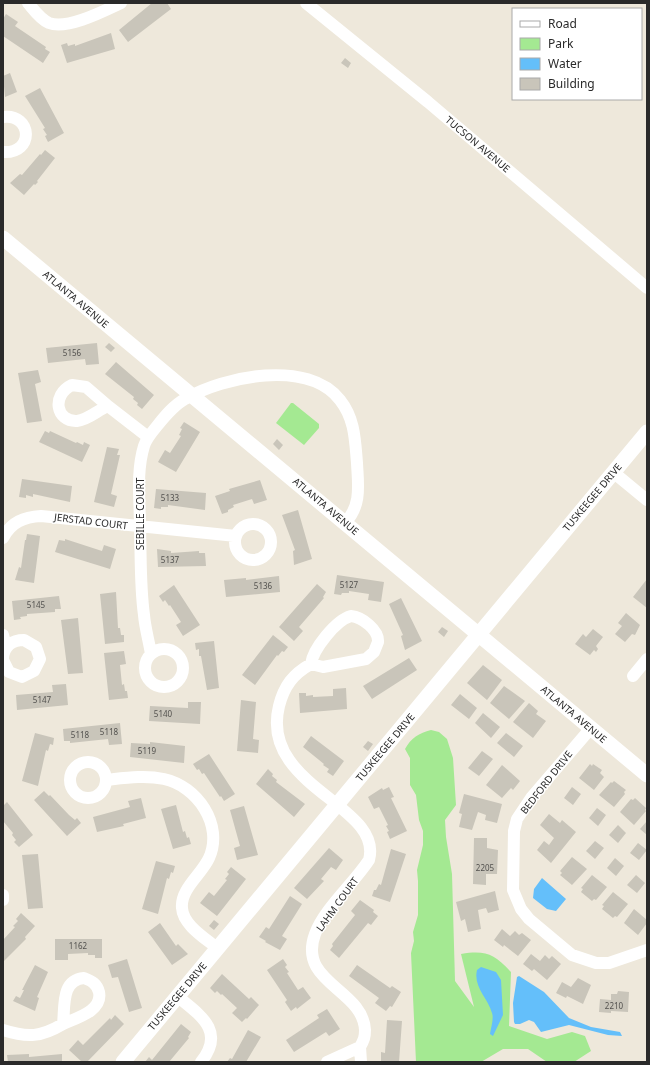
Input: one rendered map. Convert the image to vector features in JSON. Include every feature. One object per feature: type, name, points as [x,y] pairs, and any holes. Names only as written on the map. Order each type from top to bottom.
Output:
[{"type":"street","points":[[28,3],[49,23],[61,24],[71,23],[121,3]]},
{"type":"street","name":"TUCSON AVENUE","points":[[306,3],[428,102],[647,288]]},
{"type":"street","points":[[3,117],[10,116],[20,121],[26,130],[26,138],[20,148],[12,153],[3,152]]},
{"type":"street","name":"ATLANTA AVENUE","points":[[4,242],[346,522],[647,775]]},
{"type":"street","name":"SEBILLE COURT","points":[[151,654],[144,614],[138,501],[140,470],[144,445],[148,437],[178,403],[192,395],[237,380],[254,377],[288,375],[315,381],[332,392],[346,409],[354,428],[359,495],[354,512],[346,522]]},
{"type":"street","points":[[108,406],[148,437]]},
{"type":"street","name":"TUSKEEGEE DRIVE","points":[[123,1062],[647,432]]},
{"type":"street","points":[[613,472],[647,500]]},
{"type":"street","name":"JERSTAD COURT","points":[[3,538],[13,525],[31,516],[84,519],[140,527],[236,536]]},
{"type":"street","points":[[347,617],[359,617],[375,632],[378,639],[377,645],[374,652],[366,659],[323,667],[311,664],[315,649],[341,621],[347,617]]},
{"type":"street","points":[[633,676],[647,659]]},
{"type":"street","name":"LAHM COURT","points":[[311,664],[294,674],[281,696],[277,721],[280,743],[290,762],[299,774],[363,828],[370,842],[371,852],[365,867],[319,926],[315,934],[314,955],[315,965],[322,976],[356,1006],[362,1016],[365,1040],[360,1047],[361,1062]]},
{"type":"street","name":"BEDFORD DRIVE","points":[[591,728],[531,798],[517,819],[514,831],[513,890],[521,909],[529,919],[572,955],[596,963],[609,962],[647,950]]},
{"type":"street","points":[[106,780],[148,777],[171,781],[187,790],[204,807],[211,826],[211,850],[202,871],[183,896],[182,909],[188,922],[217,948]]},
{"type":"street","points":[[3,895],[3,900]]},
{"type":"street","points":[[177,996],[206,1022],[211,1032],[212,1043],[208,1054],[201,1062]]},
{"type":"street","points":[[3,1030],[23,1036],[36,1036],[48,1033],[63,1024]]},
{"type":"street","points":[[327,1062],[360,1047]]},
{"type":"green space","points":[[291,403],[319,424],[319,428],[304,445],[276,423]]},
{"type":"green space","points":[[431,730],[439,732],[447,739],[453,758],[456,805],[445,820],[452,874],[455,981],[474,1007],[461,954],[483,953],[500,961],[511,972],[509,1026],[547,1039],[572,1032],[585,1036],[591,1051],[574,1062],[547,1062],[528,1049],[503,1049],[481,1062],[416,1062],[411,953],[414,941],[413,932],[418,915],[417,870],[423,845],[423,831],[419,820],[416,795],[410,785],[410,758],[405,749],[416,736]]},
{"type":"water","points":[[542,878],[566,899],[556,911],[547,909],[533,898],[534,889]]},
{"type":"water","points":[[481,967],[496,972],[501,980],[503,1015],[493,1036],[490,1034],[493,1015],[477,982],[477,970]]},
{"type":"water","points":[[519,976],[544,992],[569,1018],[591,1027],[620,1032],[622,1036],[608,1035],[569,1025],[541,1032],[534,1022],[529,1020],[520,1024],[515,1024],[513,1003],[517,977]]},
{"type":"building","points":[[152,3],[167,3],[171,9],[128,42],[119,30]]},
{"type":"building","points":[[6,14],[18,22],[15,26],[46,47],[45,49],[50,52],[43,63],[3,36],[3,19]]},
{"type":"building","points":[[111,33],[115,49],[67,63],[61,45],[67,43],[68,46],[75,44],[75,46]]},
{"type":"building","points":[[345,58],[351,63],[348,68],[341,63]]},
{"type":"building","points":[[10,73],[17,92],[5,97],[3,76]]},
{"type":"building","points":[[40,88],[64,133],[48,142],[45,136],[47,135],[43,129],[45,128],[25,96]]},
{"type":"building","points":[[45,150],[55,158],[37,181],[38,182],[35,185],[34,184],[24,195],[10,183],[20,174],[22,175]]},
{"type":"building","points":[[97,343],[99,364],[86,365],[85,359],[48,363],[46,348]]},
{"type":"building","points":[[109,343],[115,348],[111,352],[105,347]]},
{"type":"building","points":[[116,362],[154,395],[142,409],[133,399],[134,397],[105,374]]},
{"type":"building","points":[[38,370],[41,382],[35,384],[42,421],[27,423],[18,373]]},
{"type":"building","points":[[184,422],[200,432],[176,472],[158,462],[165,450],[170,453],[181,436],[179,435],[182,429],[180,428]]},
{"type":"building","points":[[45,431],[49,433],[50,431],[76,443],[77,442],[83,445],[84,442],[90,445],[82,462],[39,442]]},
{"type":"building","points":[[277,439],[283,445],[279,450],[273,444]]},
{"type":"building","points":[[107,447],[119,449],[117,455],[120,455],[111,494],[117,496],[114,507],[94,502]]},
{"type":"building","points":[[22,479],[72,486],[70,502],[33,494],[33,497],[26,495],[26,498],[19,497]]},
{"type":"building","points":[[260,480],[267,500],[254,504],[252,499],[233,505],[234,507],[228,510],[228,512],[222,514],[215,496],[230,491],[229,489]]},
{"type":"building","points":[[156,489],[206,493],[205,510],[168,505],[168,507],[161,507],[161,509],[154,508]]},
{"type":"building","points":[[298,510],[312,559],[294,565],[293,551],[295,550],[282,515]]},
{"type":"building","points":[[27,534],[40,536],[34,583],[15,580],[19,567],[21,568]]},
{"type":"building","points":[[65,539],[102,551],[104,545],[116,549],[110,569],[55,552],[59,540],[65,541]]},
{"type":"building","points":[[157,549],[171,551],[171,553],[199,551],[199,553],[205,553],[206,566],[158,567]]},
{"type":"building","points":[[337,575],[384,582],[381,602],[368,600],[369,594],[349,591],[349,593],[342,593],[341,595],[334,594]]},
{"type":"building","points":[[279,576],[280,592],[226,597],[224,580],[246,578],[246,580]]},
{"type":"building","points":[[647,579],[647,608],[633,597]]},
{"type":"building","points":[[317,584],[326,592],[323,597],[324,598],[299,627],[303,631],[294,641],[279,627]]},
{"type":"building","points":[[174,585],[200,625],[183,636],[176,625],[181,622],[170,605],[169,606],[165,600],[163,602],[159,596]]},
{"type":"building","points":[[116,592],[118,628],[120,628],[121,635],[124,635],[124,642],[105,644],[100,594]]},
{"type":"building","points":[[59,596],[61,609],[55,609],[55,612],[27,614],[27,616],[20,617],[21,619],[14,620],[12,601]]},
{"type":"building","points":[[401,598],[422,641],[405,650],[401,636],[403,635],[389,604]]},
{"type":"building","points":[[626,613],[640,625],[635,635],[632,634],[625,642],[615,634],[622,626],[618,623]]},
{"type":"building","points":[[78,618],[83,673],[68,674],[61,620]]},
{"type":"building","points":[[442,627],[448,631],[444,637],[438,632]]},
{"type":"building","points":[[593,629],[603,637],[596,646],[598,649],[596,652],[594,650],[590,655],[575,644],[583,634],[586,637]]},
{"type":"building","points":[[273,635],[288,647],[284,652],[282,651],[278,656],[277,655],[255,685],[242,675]]},
{"type":"building","points":[[214,641],[219,688],[207,690],[201,656],[199,656],[199,649],[196,650],[195,643]]},
{"type":"building","points":[[124,651],[126,664],[120,665],[122,685],[124,684],[128,698],[109,700],[104,653]]},
{"type":"building","points":[[409,658],[417,670],[372,699],[363,686]]},
{"type":"building","points":[[483,665],[502,680],[487,700],[467,683]]},
{"type":"building","points":[[66,684],[68,705],[17,710],[16,695],[53,692],[52,685]]},
{"type":"building","points":[[504,686],[525,701],[509,719],[490,703]]},
{"type":"building","points":[[346,688],[347,709],[300,713],[299,693],[306,693],[306,696],[313,695],[313,697],[333,696],[333,689]]},
{"type":"building","points":[[460,694],[477,708],[469,719],[451,705]]},
{"type":"building","points":[[241,700],[256,702],[253,739],[259,740],[258,753],[237,751]]},
{"type":"building","points":[[188,702],[201,702],[200,724],[149,721],[150,706],[188,708]]},
{"type":"building","points":[[529,703],[538,711],[536,714],[546,721],[533,738],[513,722]]},
{"type":"building","points":[[483,713],[500,727],[491,738],[475,723]]},
{"type":"building","points":[[120,723],[122,744],[109,745],[108,739],[70,743],[70,741],[64,741],[63,729]]},
{"type":"building","points":[[35,733],[54,738],[53,745],[50,744],[48,751],[46,750],[38,786],[22,781]]},
{"type":"building","points":[[506,733],[523,746],[514,757],[497,743]]},
{"type":"building","points":[[311,736],[344,761],[333,776],[327,772],[329,769],[323,765],[324,764],[303,747]]},
{"type":"building","points":[[368,741],[373,744],[368,751],[363,747]]},
{"type":"building","points":[[150,742],[185,746],[184,763],[130,757],[131,743],[150,744]]},
{"type":"building","points":[[482,751],[493,759],[479,776],[468,768]]},
{"type":"building","points":[[209,754],[235,794],[224,801],[204,773],[202,774],[199,769],[197,770],[193,764]]},
{"type":"building","points":[[590,764],[592,766],[593,764],[602,770],[600,773],[604,777],[594,790],[579,778]]},
{"type":"building","points":[[502,765],[520,781],[513,790],[511,788],[502,798],[486,785]]},
{"type":"building","points":[[268,769],[273,774],[272,776],[277,780],[276,782],[305,804],[294,817],[256,784]]},
{"type":"building","points":[[614,781],[626,790],[624,792],[625,794],[614,807],[599,795],[611,782],[612,783]]},
{"type":"building","points":[[389,787],[394,797],[391,798],[407,831],[390,839],[387,832],[389,831],[386,826],[388,825],[379,807],[374,809],[368,797],[382,788],[383,790]]},
{"type":"building","points":[[572,787],[581,794],[573,805],[564,798]]},
{"type":"building","points":[[44,791],[49,796],[50,795],[69,815],[75,820],[77,818],[81,823],[67,836],[34,800]]},
{"type":"building","points":[[464,794],[502,804],[497,823],[485,820],[486,815],[478,812],[472,830],[459,827],[462,814],[459,813]]},
{"type":"building","points":[[141,798],[146,818],[123,824],[124,826],[97,832],[93,817],[130,807],[128,801]]},
{"type":"building","points":[[635,798],[646,808],[646,811],[634,825],[620,812],[631,799],[633,800]]},
{"type":"building","points":[[7,802],[33,835],[19,847],[14,842],[16,840],[12,835],[13,833],[3,821],[3,806]]},
{"type":"building","points":[[176,805],[183,832],[185,831],[187,838],[189,837],[191,844],[173,849],[161,809]]},
{"type":"building","points":[[244,806],[258,855],[237,860],[234,848],[240,846],[230,810]]},
{"type":"building","points":[[597,808],[606,815],[598,826],[589,818]]},
{"type":"building","points":[[549,814],[560,823],[562,820],[576,832],[551,863],[537,850],[544,841],[549,845],[554,838],[540,825]]},
{"type":"building","points":[[647,821],[647,835],[640,829]]},
{"type":"building","points":[[618,825],[626,833],[618,843],[609,835]]},
{"type":"building","points":[[474,838],[487,838],[487,848],[498,850],[497,874],[486,874],[486,885],[473,884]]},
{"type":"building","points":[[595,841],[604,848],[595,859],[586,851]]},
{"type":"building","points":[[638,843],[647,850],[639,860],[630,853]]},
{"type":"building","points":[[329,848],[343,860],[336,870],[331,867],[321,879],[324,881],[307,899],[294,888]]},
{"type":"building","points":[[391,849],[406,854],[390,902],[372,896],[374,890],[376,890],[379,884],[381,885]]},
{"type":"building","points":[[38,854],[43,908],[28,909],[22,855]]},
{"type":"building","points":[[572,857],[587,869],[572,885],[560,875],[562,873],[560,871]]},
{"type":"building","points":[[615,858],[624,866],[616,876],[607,868]]},
{"type":"building","points":[[156,861],[175,866],[169,879],[167,878],[158,914],[142,909]]},
{"type":"building","points":[[231,867],[246,879],[217,916],[200,903],[209,892],[214,896],[227,880],[225,879],[229,874],[227,872]]},
{"type":"building","points":[[592,875],[607,887],[596,900],[594,899],[592,901],[581,892],[583,889],[581,888]]},
{"type":"building","points":[[636,875],[645,883],[637,893],[627,885]]},
{"type":"building","points":[[495,891],[499,910],[488,913],[486,908],[478,910],[481,929],[468,932],[465,919],[461,921],[456,902]]},
{"type":"building","points":[[613,892],[628,904],[617,917],[615,916],[613,918],[602,909],[604,906],[602,905]]},
{"type":"building","points":[[290,896],[302,904],[282,936],[287,939],[280,950],[259,937],[266,927],[269,929]]},
{"type":"building","points":[[360,900],[374,910],[373,912],[378,916],[371,925],[368,923],[339,958],[330,950],[333,946],[332,944],[355,915],[351,911]]},
{"type":"building","points":[[634,909],[647,920],[647,923],[638,935],[624,923]]},
{"type":"building","points":[[21,913],[35,926],[25,937],[26,939],[3,962],[3,940],[15,927],[13,926],[18,921],[16,919]]},
{"type":"building","points":[[214,920],[219,924],[214,930],[209,926]]},
{"type":"building","points":[[160,923],[176,946],[178,944],[188,954],[172,965],[148,932]]},
{"type":"building","points":[[502,929],[510,936],[515,931],[519,935],[522,933],[531,940],[518,956],[504,945],[503,947],[494,940]]},
{"type":"building","points":[[55,939],[102,939],[102,958],[95,958],[95,955],[88,955],[88,953],[68,954],[68,960],[55,960]]},
{"type":"building","points":[[531,954],[540,961],[545,955],[549,959],[552,956],[561,964],[547,980],[534,969],[532,971],[523,964]]},
{"type":"building","points":[[127,959],[142,1008],[129,1012],[118,977],[112,978],[108,965]]},
{"type":"building","points":[[283,959],[287,965],[285,967],[289,972],[287,973],[298,990],[303,987],[311,998],[297,1009],[296,1007],[291,1011],[285,1002],[287,1000],[267,970]]},
{"type":"building","points":[[35,965],[48,972],[37,997],[39,998],[35,1011],[13,1001],[16,996],[20,998],[24,990],[22,990]]},
{"type":"building","points":[[357,965],[390,988],[392,986],[401,992],[392,1007],[390,1006],[386,1011],[375,1003],[379,998],[349,976]]},
{"type":"building","points":[[222,974],[249,999],[251,997],[259,1005],[247,1019],[246,1018],[242,1022],[232,1013],[237,1008],[222,994],[221,995],[217,991],[215,993],[210,988]]},
{"type":"building","points":[[578,978],[591,985],[583,1004],[567,996],[566,998],[556,993],[562,982],[571,987]]},
{"type":"building","points":[[618,991],[629,992],[628,1012],[599,1012],[600,999],[611,1000],[611,994],[617,994]]},
{"type":"building","points":[[327,1009],[340,1029],[329,1036],[326,1032],[294,1052],[286,1040],[319,1018],[317,1015]]},
{"type":"building","points":[[115,1015],[124,1024],[87,1062],[82,1062],[69,1050],[78,1040],[83,1045],[110,1018],[111,1020]]},
{"type":"building","points":[[387,1020],[402,1021],[399,1062],[381,1062],[381,1052],[385,1053]]},
{"type":"building","points":[[181,1024],[191,1032],[188,1037],[189,1038],[169,1062],[145,1062],[149,1057],[152,1060]]},
{"type":"building","points":[[248,1030],[261,1037],[246,1062],[227,1062],[230,1058],[232,1059]]},
{"type":"building","points":[[29,1054],[29,1057],[62,1054],[62,1062],[8,1062],[7,1055]]}]
